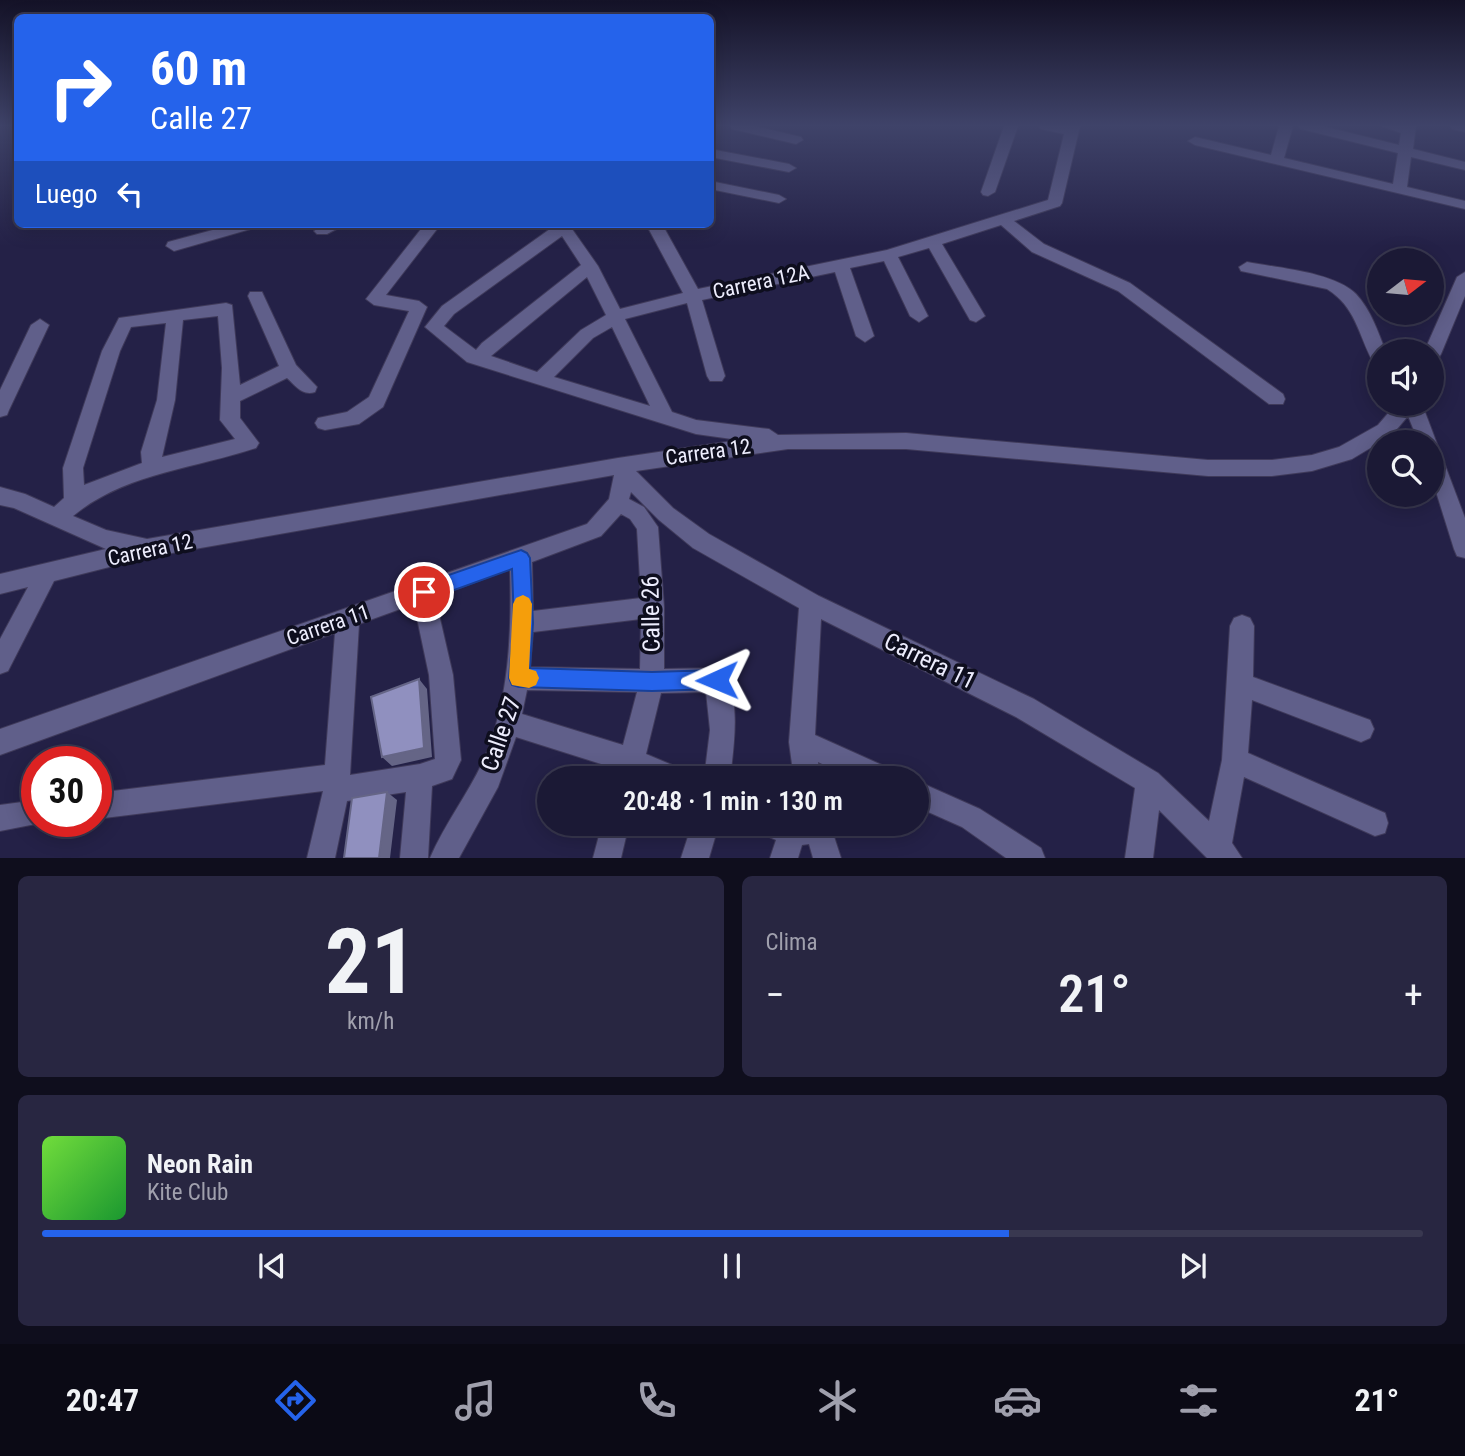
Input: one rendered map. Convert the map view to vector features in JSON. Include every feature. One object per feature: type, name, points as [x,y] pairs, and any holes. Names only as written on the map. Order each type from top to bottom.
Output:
[{"type":"street","points":[[779,166],[789,168]]},
{"type":"street","points":[[988,192],[997,166]]},
{"type":"street","name":"Carrera 12A","points":[[540,380],[587,334],[615,316],[693,296],[889,255],[1055,203],[1063,166]]},
{"type":"street","points":[[1305,166],[1465,205]]},
{"type":"street","points":[[1399,187],[1403,166]]},
{"type":"street","points":[[714,186],[779,199]]},
{"type":"street","points":[[1003,219],[1038,248],[1124,287],[1276,399]]},
{"type":"street","points":[[174,246],[239,228]]},
{"type":"street","points":[[322,231],[329,228]]},
{"type":"street","points":[[326,423],[352,419],[376,402],[419,307],[374,299],[430,228]]},
{"type":"street","points":[[563,228],[448,310],[434,327],[479,359],[540,380],[696,427],[758,434],[788,441]]},
{"type":"street","points":[[567,228],[590,266],[665,417]]},
{"type":"street","points":[[656,228],[693,296],[716,376]]},
{"type":"street","points":[[934,243],[976,317]]},
{"type":"street","points":[[889,255],[919,316]]},
{"type":"street","points":[[841,265],[865,336]]},
{"type":"street","points":[[479,359],[488,347],[590,266]]},
{"type":"street","points":[[1247,267],[1332,285],[1342,290],[1365,319],[1372,339]]},
{"type":"street","points":[[1438,339],[1465,277]]},
{"type":"street","points":[[256,296],[289,369],[308,387]]},
{"type":"street","points":[[56,517],[75,504],[96,488],[248,443],[230,420],[226,309],[125,322],[111,351],[73,468],[75,504]]},
{"type":"street","points":[[153,469],[152,452],[166,400],[175,315]]},
{"type":"street","points":[[0,410],[40,325]]},
{"type":"street","points":[[230,398],[289,369]]},
{"type":"street","name":"Carrera 12","points":[[0,584],[149,548],[788,441],[919,442],[1208,468],[1272,468],[1312,463],[1345,453],[1385,430],[1397,416]]},
{"type":"street","name":"Carrera 11","points":[[0,742],[594,530],[618,503],[622,470]]},
{"type":"street","name":"Carrera 11","points":[[622,470],[666,514],[701,541],[811,603],[1025,708],[1149,782],[1222,853]]},
{"type":"street","points":[[0,481],[9,498],[103,539],[149,548]]},
{"type":"street","points":[[1444,486],[1465,549]]},
{"type":"street","name":"Calle 26","points":[[618,503],[637,513],[647,527],[653,607],[652,681],[630,766]]},
{"type":"street","name":"Calle 27","points":[[444,858],[498,756],[519,678],[523,623],[521,558]]},
{"type":"street","points":[[0,663],[46,575]]},
{"type":"street","points":[[112,804],[420,777],[443,770],[448,760],[441,675],[424,592]]},
{"type":"street","points":[[805,766],[802,741],[811,603]]},
{"type":"street","points":[[523,623],[653,607]]},
{"type":"street","points":[[321,858],[336,783],[348,617]]},
{"type":"street","points":[[1222,853],[1235,760],[1242,626]]},
{"type":"street","points":[[519,678],[717,680],[723,730],[719,766]]},
{"type":"street","points":[[1241,684],[1361,729]]},
{"type":"street","points":[[507,722],[619,766]]},
{"type":"street","points":[[802,741],[856,766]]},
{"type":"street","points":[[1235,760],[1375,823]]},
{"type":"street","points":[[414,858],[420,777]]},
{"type":"street","points":[[1139,858],[1149,782]]},
{"type":"street","points":[[929,799],[971,818],[1031,858]]},
{"type":"street","points":[[0,818],[21,815]]},
{"type":"street","points":[[607,858],[612,836]]},
{"type":"street","points":[[695,858],[702,836]]},
{"type":"street","points":[[799,836],[827,858]]},
{"type":"building","points":[[419,679],[424,748],[382,757],[371,697]]},
{"type":"building","points":[[387,792],[379,858],[344,858],[352,798]]},
{"type":"slow traffic","points":[[523,604],[519,678],[529,678]]},
{"type":"route","points":[[424,592],[521,558],[523,623],[519,678],[717,680]]}]
